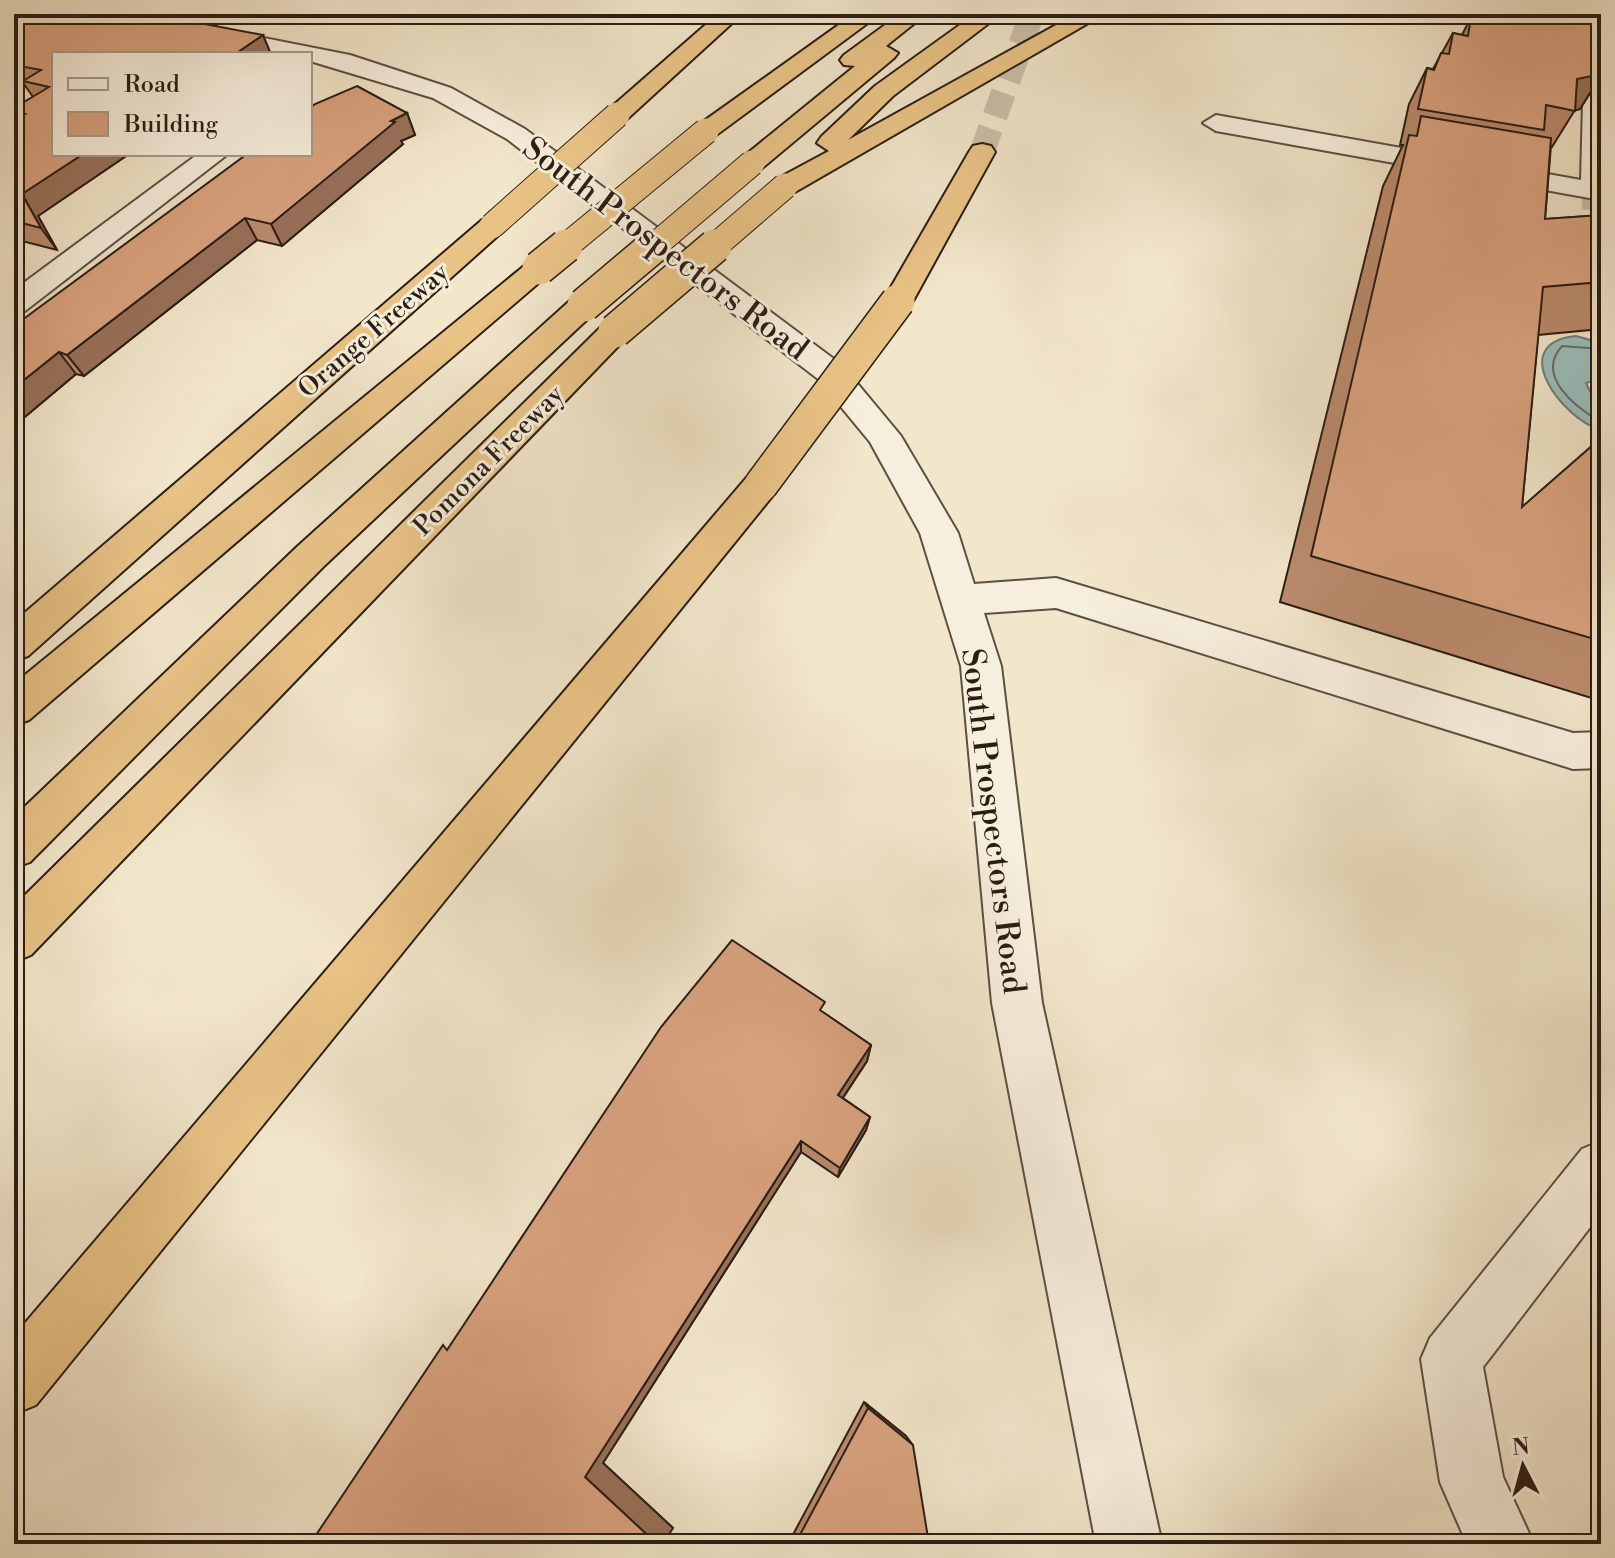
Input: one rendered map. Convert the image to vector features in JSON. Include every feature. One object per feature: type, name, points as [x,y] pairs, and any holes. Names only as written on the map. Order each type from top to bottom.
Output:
[{"type":"highway","name":"Orange Freeway","points":[[14,645],[731,14]]},
{"type":"highway","points":[[14,847],[311,556],[706,131],[869,14]]},
{"type":"highway","points":[[742,157],[915,14]]},
{"type":"highway","points":[[14,708],[562,288],[939,14]]},
{"type":"highway","name":"Pomona Freeway","points":[[14,939],[615,331],[785,186],[884,91],[990,14]]},
{"type":"highway","points":[[785,186],[1093,14]]},
{"type":"highway","points":[[14,1383],[761,485],[898,301],[982,152]]},
{"type":"highway","points":[[14,814],[562,288]]},
{"type":"street","name":"South Prospectors Road","points":[[108,14],[265,52]]},
{"type":"street","name":"South Prospectors Road","points":[[312,63],[442,93],[516,134],[830,372],[884,436],[939,533],[981,666],[1017,1003],[1129,1544]]},
{"type":"street","points":[[1216,123],[1598,192],[1595,102],[1601,100]]},
{"type":"street","points":[[14,304],[212,156]]},
{"type":"street","points":[[960,600],[1056,593],[1573,751],[1601,750]]},
{"type":"street","points":[[1501,1544],[1472,1482],[1451,1359],[1601,1168]]},
{"type":"water","points":[[1576,336],[1601,343],[1601,378],[1586,383],[1592,395],[1601,401],[1601,430],[1571,412],[1557,397],[1547,382],[1542,366],[1544,352],[1555,342]]},
{"type":"building","points":[[14,14],[152,14],[263,35],[238,52],[52,52],[52,156],[80,156],[22,194],[41,228],[14,221],[14,121],[25,114],[14,112],[14,108],[49,87],[23,81],[41,70],[14,65],[20,59],[14,57]]},
{"type":"building","points":[[1519,14],[1601,14],[1601,74],[1577,79],[1575,111],[1546,105],[1544,130],[1418,109],[1427,68],[1434,70],[1441,53],[1449,54],[1453,33],[1468,36],[1471,17],[1510,24]]},
{"type":"building","points":[[357,86],[407,113],[391,121],[395,122],[271,224],[245,218],[67,355],[59,352],[14,388],[14,326],[244,156],[312,156],[312,106]]},
{"type":"building","points":[[1421,116],[1551,138],[1545,219],[1601,215],[1601,282],[1543,287],[1522,507],[1601,438],[1601,641],[1311,556],[1409,135],[1417,136]]},
{"type":"building","points":[[732,940],[825,1002],[820,1010],[871,1045],[838,1095],[870,1117],[840,1168],[801,1141],[585,1477],[657,1544],[310,1544],[443,1345],[447,1350],[661,1027]]},
{"type":"building","points":[[868,1408],[913,1445],[929,1544],[795,1544]]},
{"type":"tunnel","points":[[982,152],[1032,14]]},
{"type":"tunnel","points":[[1592,246],[1595,191]]},
{"type":"tunnel","points":[[1592,246],[1601,268]]}]
